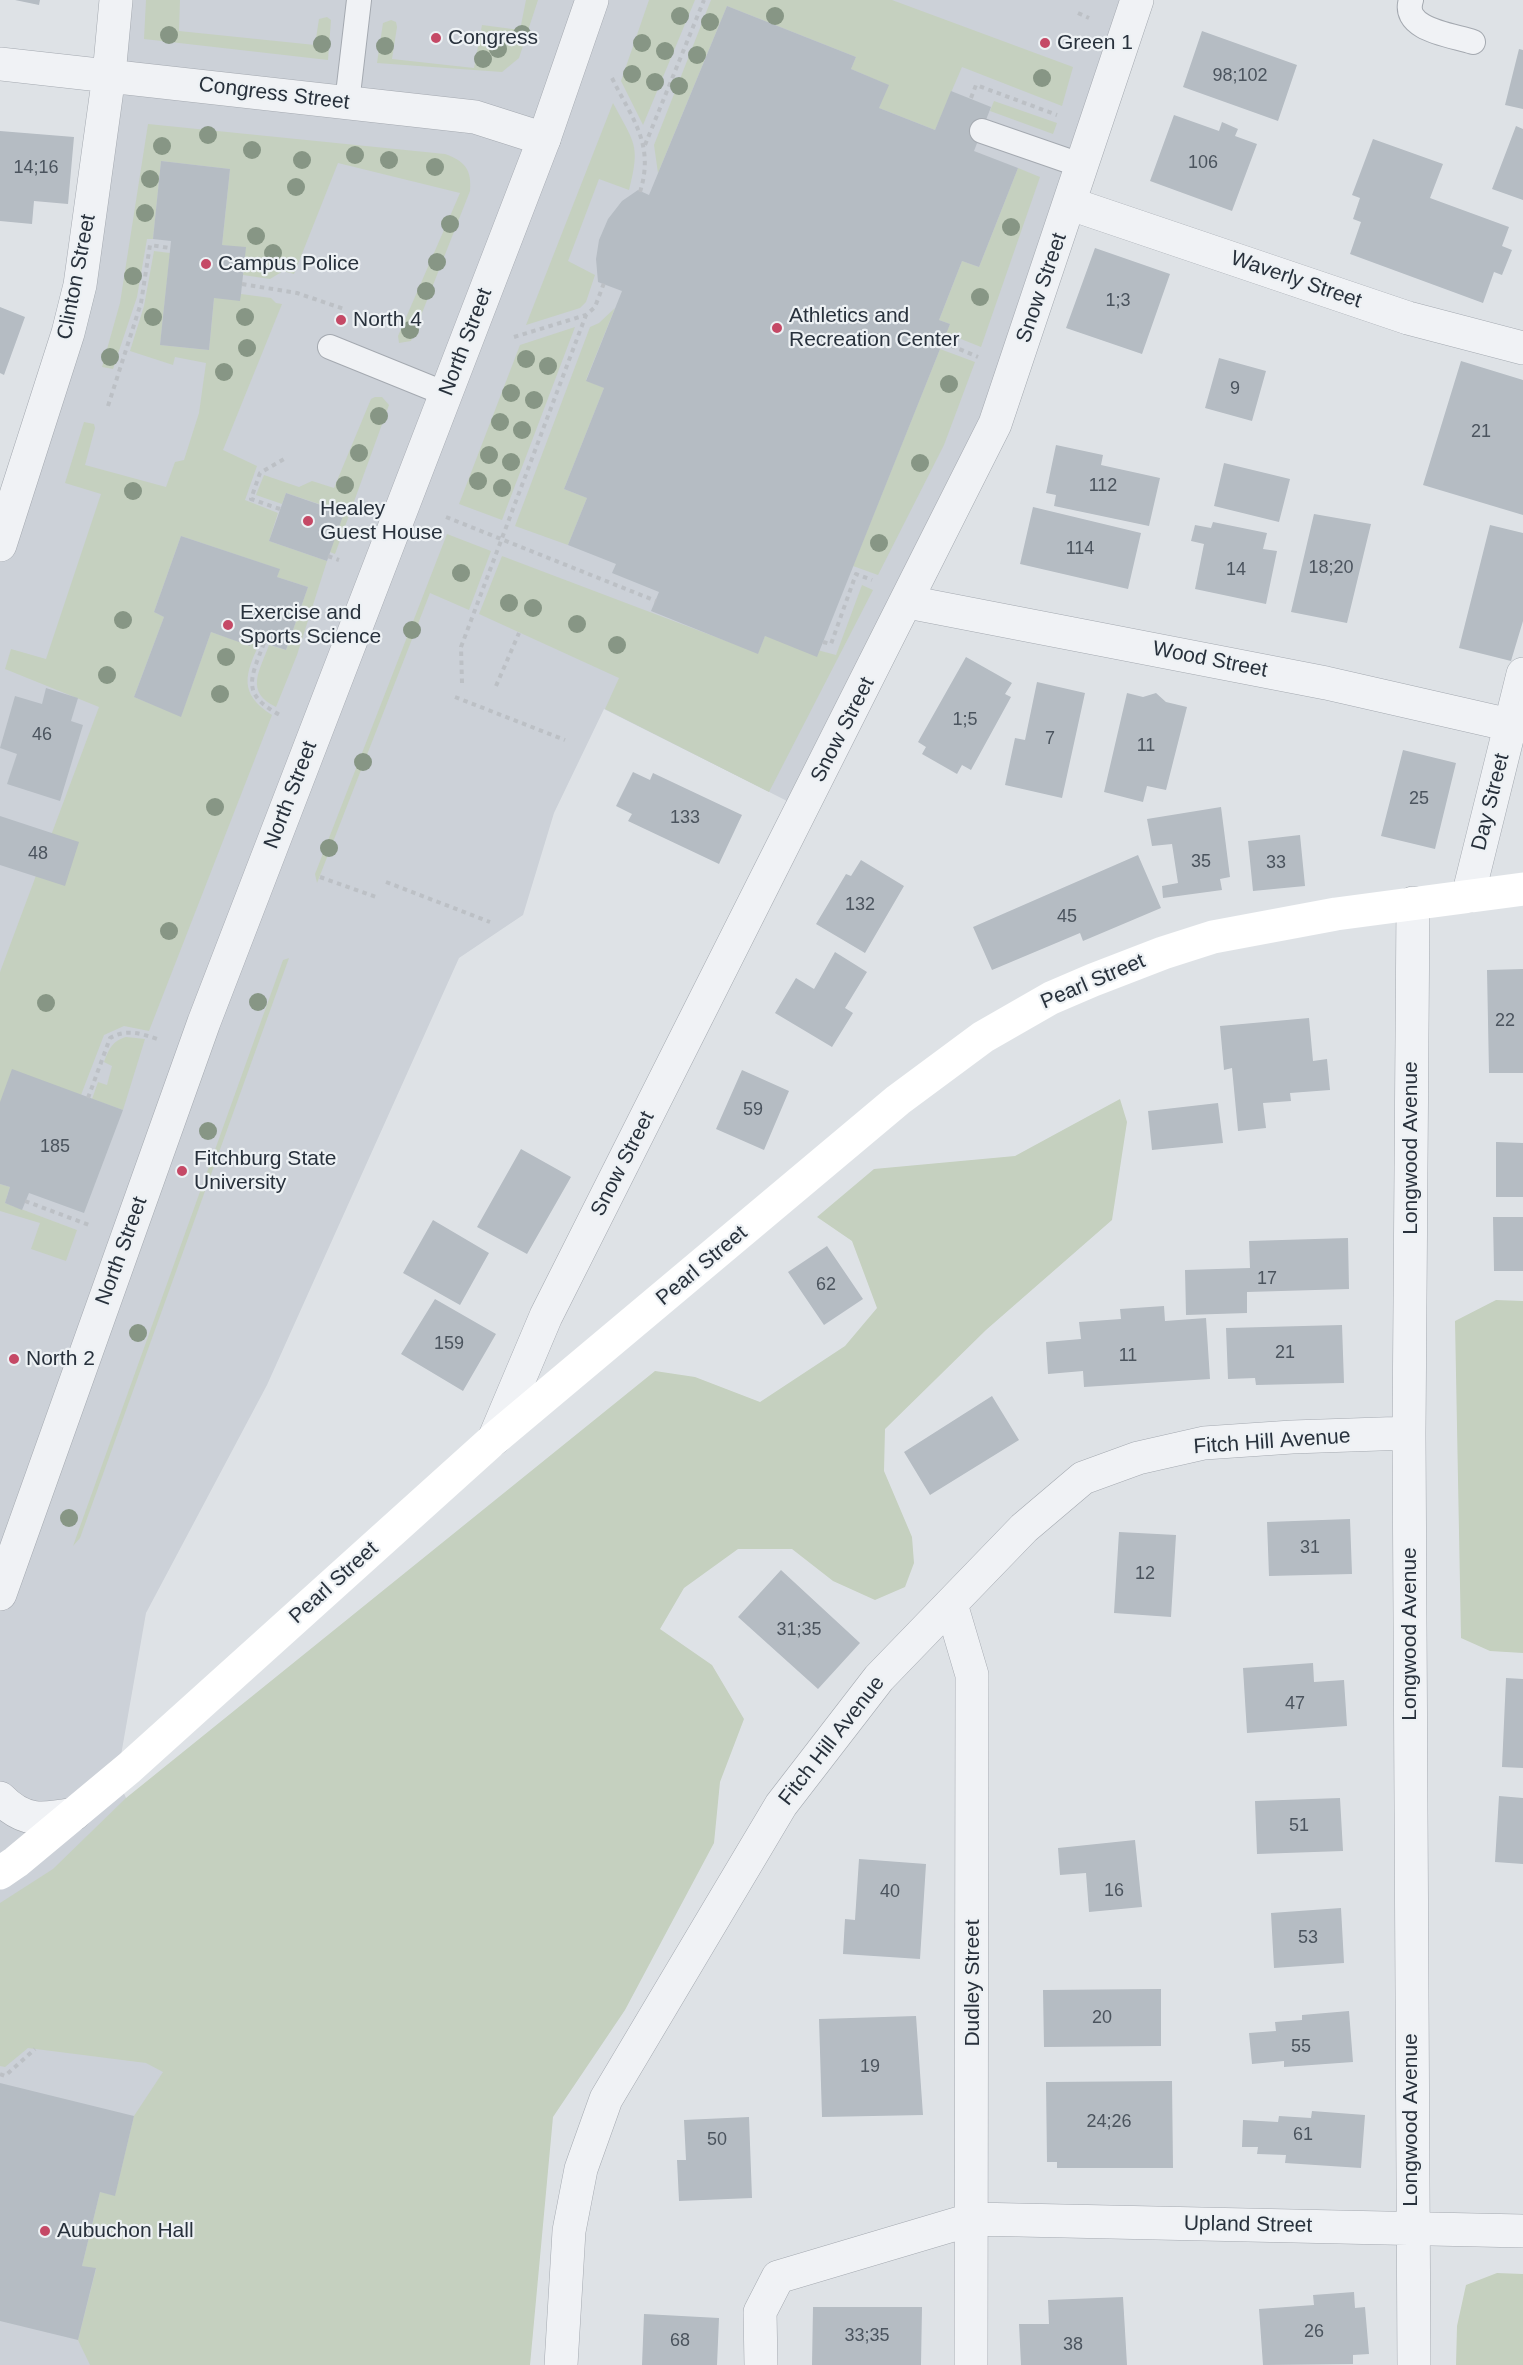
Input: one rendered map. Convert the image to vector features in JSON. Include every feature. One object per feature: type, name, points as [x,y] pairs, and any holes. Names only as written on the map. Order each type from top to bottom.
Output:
[{"type":"main road","name":"Pearl Street","points":[[0,1873],[129,1768],[494,1438],[898,1100],[983,1037],[1051,998],[1128,965],[1177,948],[1268,926],[1413,903],[1523,889]]},
{"type":"street","name":"Clinton Street","points":[[0,545],[68,333],[80,285],[109,75],[116,0]]},
{"type":"street","name":"North Street","points":[[0,1594],[204,1022],[544,139],[592,0]]},
{"type":"street","name":"Snow Street","points":[[494,1438],[546,1316],[908,602],[995,424],[1071,204],[1137,0]]},
{"type":"street","name":"Congress Street","points":[[0,64],[474,117],[544,139]]},
{"type":"street","name":"Waverly Street","points":[[1071,204],[1408,318],[1523,348]]},
{"type":"street","name":"Wood Street","points":[[908,602],[1326,683],[1510,725]]},
{"type":"street","name":"Day Street","points":[[1468,896],[1523,674]]},
{"type":"street","name":"Longwood Avenue","points":[[1413,903],[1409,1433],[1411,2228],[1414,2365]]},
{"type":"street","name":"Fitch Hill Avenue","points":[[561,2365],[569,2231],[581,2169],[606,2099],[781,1805],[879,1678],[1024,1528],[1083,1478],[1138,1458],[1204,1443],[1409,1433]]},
{"type":"street","name":"Dudley Street","points":[[951,1604],[972,1675],[971,2365]]},
{"type":"street","points":[[0,1798],[24,1817],[47,1819],[74,1814]]},
{"type":"street","name":"Upland Street","points":[[760,2365],[760,2312],[778,2277],[973,2219],[1523,2230]]},
{"type":"lane","points":[[347,103],[359,0]]},
{"type":"lane","points":[[1411,0],[1410,15],[1417,24],[1473,42]]},
{"type":"lane","points":[[982,131],[1083,166]]},
{"type":"lane","points":[[330,347],[446,394]]},
{"type":"path","points":[[640,192],[646,174],[645,145],[704,0]]},
{"type":"path","points":[[612,78],[645,145]]},
{"type":"path","points":[[971,99],[976,85],[1068,118]]},
{"type":"path","points":[[108,406],[141,303],[150,245],[170,248]]},
{"type":"path","points":[[242,284],[297,293],[344,309]]},
{"type":"path","points":[[514,337],[586,315],[595,307],[604,284]]},
{"type":"path","points":[[462,683],[461,647],[586,315]]},
{"type":"path","points":[[943,342],[984,360]]},
{"type":"path","points":[[280,509],[251,499],[260,473],[286,458]]},
{"type":"path","points":[[446,517],[656,601]]},
{"type":"path","points":[[328,556],[339,561]]},
{"type":"path","points":[[823,642],[831,644],[856,574],[880,584]]},
{"type":"path","points":[[496,686],[519,633]]},
{"type":"path","points":[[264,643],[253,675],[254,693],[261,704],[280,715]]},
{"type":"path","points":[[455,697],[565,740]]},
{"type":"path","points":[[320,877],[379,898]]},
{"type":"path","points":[[386,882],[490,922]]},
{"type":"path","points":[[88,1098],[105,1044],[110,1038],[129,1032],[158,1040]]},
{"type":"path","points":[[25,1201],[89,1225]]},
{"type":"path","points":[[0,2074],[5,2076],[35,2049]]},
{"type":"shaded area","name":"Fitchburg State University","points":[[116,0],[1137,0],[995,424],[803,809],[604,709],[554,813],[523,915],[459,958],[267,1385],[146,1613],[117,1778],[292,2166],[245,2365],[0,2365],[0,545],[50,391]]},
{"type":"green space","points":[[146,0],[180,0],[179,31],[315,45],[319,19],[327,17],[331,20],[328,60],[144,39]]},
{"type":"green space","points":[[526,0],[538,0],[519,58],[502,72],[377,63],[383,23],[391,20],[396,22],[397,27],[392,59],[474,68],[482,25],[520,30]]},
{"type":"green space","points":[[649,0],[695,0],[643,125],[621,81]]},
{"type":"green space","points":[[711,0],[892,0],[1073,67],[1062,106],[962,67],[935,130],[879,108],[888,85],[851,69],[856,57],[727,6],[658,173],[654,145]]},
{"type":"green space","points":[[994,101],[1057,123],[1053,134],[990,111]]},
{"type":"green space","points":[[613,103],[633,144],[635,163],[629,190],[599,179],[568,261],[595,275],[586,302],[580,308],[526,325]]},
{"type":"green space","points":[[148,124],[445,154],[462,163],[470,177],[470,191],[411,341],[399,343],[398,336],[460,193],[338,163],[294,274],[283,271],[270,279],[243,275],[245,248],[222,245],[230,169],[161,161],[153,239],[147,239],[137,297],[113,369],[102,367],[120,303]]},
{"type":"green space","points":[[1018,168],[1040,177],[981,347],[946,333],[950,324],[939,320],[962,261],[979,267]]},
{"type":"green space","points":[[154,251],[170,253],[160,345],[209,350],[214,298],[241,294],[271,298],[276,303],[282,304],[223,450],[257,466],[245,500],[278,513],[269,541],[327,561],[297,655],[276,707],[260,694],[257,687],[259,672],[269,645],[286,650],[308,587],[277,577],[279,569],[181,536],[154,612],[164,617],[134,697],[181,716],[211,632],[249,645],[252,639],[260,642],[248,674],[249,691],[261,707],[272,715],[149,1031],[124,1026],[104,1035],[81,1095],[0,1102],[0,972],[99,707],[5,669],[11,649],[46,659],[101,494],[65,483],[84,422],[94,424],[95,428],[85,465],[166,487],[175,462],[184,460],[199,413],[206,363],[175,357],[173,365],[130,351],[144,306]]},
{"type":"green space","points":[[615,308],[586,380],[604,388],[564,489],[587,498],[568,545],[515,526],[590,327],[599,323]]},
{"type":"green space","points":[[575,327],[502,520],[459,504],[520,345]]},
{"type":"green space","points":[[940,349],[975,362],[944,445],[878,575],[853,566]]},
{"type":"green space","points":[[382,397],[389,405],[335,554],[330,552],[343,512],[286,493],[282,504],[256,495],[264,475],[299,487],[312,481],[334,488],[371,399]]},
{"type":"green space","points":[[447,534],[491,551],[469,610],[430,593],[317,883],[315,874]]},
{"type":"green space","points":[[502,556],[758,653],[765,636],[836,655],[862,585],[873,590],[769,792],[605,709],[619,678],[479,614]]},
{"type":"green space","points":[[289,958],[80,1538],[73,1546],[283,960]]},
{"type":"green space","points":[[126,1037],[145,1039],[123,1110],[92,1099],[98,1082],[107,1085],[112,1066],[104,1062],[109,1049],[114,1043]]},
{"type":"green space","points":[[1120,1099],[1127,1122],[1112,1220],[986,1330],[885,1429],[884,1471],[912,1537],[914,1563],[905,1587],[875,1600],[833,1581],[792,1549],[738,1549],[684,1588],[660,1629],[712,1665],[744,1719],[720,1782],[714,1843],[625,2010],[553,2117],[530,2365],[90,2365],[78,2340],[96,2269],[82,2266],[100,2192],[115,2195],[134,2116],[163,2072],[146,2063],[28,2048],[5,2067],[0,2066],[0,1903],[53,1869],[126,1798],[655,1371],[695,1377],[760,1402],[845,1346],[877,1308],[852,1241],[817,1217],[874,1169],[1015,1156]]},
{"type":"green space","points":[[0,1184],[10,1187],[5,1203],[77,1230],[66,1261],[31,1249],[40,1223],[0,1211]]},
{"type":"green space","points":[[1496,1300],[1523,1301],[1523,1653],[1490,1651],[1461,1638],[1455,1321]]},
{"type":"green space","points":[[1497,2273],[1523,2274],[1523,2365],[1456,2365],[1457,2326],[1466,2285]]},
{"type":"building","points":[[15,0],[40,0],[39,5]]},
{"type":"building","name":"Athletics and Recreation Center","points":[[727,6],[856,57],[851,69],[889,85],[879,108],[935,130],[951,91],[991,107],[974,151],[1018,168],[979,267],[962,261],[939,320],[950,324],[817,657],[765,636],[758,654],[651,611],[659,592],[612,573],[616,564],[568,545],[587,498],[564,489],[604,388],[586,381],[622,291],[598,282],[596,259],[599,240],[608,219],[622,201],[638,190],[649,195]]},
{"type":"building","points":[[1202,31],[1297,65],[1278,121],[1183,87]]},
{"type":"building","points":[[1519,49],[1523,50],[1523,109],[1505,105]]},
{"type":"building","points":[[1174,115],[1219,131],[1222,122],[1238,129],[1235,136],[1257,144],[1232,211],[1150,181]]},
{"type":"building","points":[[1516,126],[1523,129],[1523,200],[1492,189]]},
{"type":"building","points":[[0,131],[74,137],[68,204],[34,201],[32,224],[0,221]]},
{"type":"building","points":[[1373,139],[1443,164],[1430,198],[1509,227],[1502,246],[1512,250],[1502,275],[1494,272],[1483,303],[1350,254],[1361,222],[1353,219],[1360,198],[1352,195]]},
{"type":"building","name":"Campus Police","points":[[161,161],[230,169],[222,245],[246,247],[241,294],[240,301],[214,298],[209,350],[160,345],[171,241],[153,239]]},
{"type":"building","points":[[1095,248],[1170,274],[1142,354],[1066,328]]},
{"type":"building","points":[[0,307],[25,317],[4,375],[0,373]]},
{"type":"building","points":[[1219,358],[1266,371],[1252,421],[1205,408]]},
{"type":"building","points":[[1461,361],[1523,380],[1523,515],[1423,485]]},
{"type":"building","points":[[1056,445],[1103,455],[1101,465],[1160,478],[1149,526],[1054,506],[1056,495],[1046,493]]},
{"type":"building","points":[[1224,463],[1290,479],[1279,522],[1214,506]]},
{"type":"building","name":"Healey Guest House","points":[[286,493],[344,513],[327,561],[269,541]]},
{"type":"building","points":[[1033,507],[1141,533],[1128,589],[1020,564]]},
{"type":"building","points":[[1314,514],[1371,524],[1347,623],[1291,612]]},
{"type":"building","points":[[1213,522],[1267,533],[1263,549],[1277,551],[1266,604],[1195,589],[1204,544],[1191,541],[1195,525],[1211,528]]},
{"type":"building","points":[[1490,525],[1523,533],[1523,621],[1511,661],[1459,648]]},
{"type":"building","name":"Exercise and Sports Science","points":[[181,536],[280,569],[277,577],[308,587],[286,650],[252,639],[250,646],[211,632],[181,717],[134,697],[164,617],[154,612]]},
{"type":"building","points":[[966,657],[1012,683],[1005,694],[1011,697],[971,770],[962,765],[957,774],[922,754],[926,747],[918,742]]},
{"type":"building","points":[[1037,682],[1085,693],[1062,798],[1005,785],[1015,738],[1025,740]]},
{"type":"building","points":[[46,688],[78,698],[71,721],[83,725],[60,801],[7,784],[17,754],[0,748],[15,696],[42,704]]},
{"type":"building","points":[[1127,693],[1143,697],[1156,693],[1166,702],[1187,707],[1166,790],[1147,786],[1143,802],[1104,792]]},
{"type":"building","points":[[1403,750],[1456,763],[1435,849],[1381,836]]},
{"type":"building","points":[[633,772],[650,780],[653,773],[742,815],[719,864],[628,821],[632,814],[616,806]]},
{"type":"building","points":[[1221,807],[1230,877],[1220,879],[1222,890],[1163,898],[1162,886],[1178,883],[1172,844],[1152,846],[1147,819]]},
{"type":"building","points":[[0,816],[79,842],[65,886],[0,865]]},
{"type":"building","points":[[1300,835],[1305,886],[1253,891],[1248,841]]},
{"type":"building","points":[[1138,855],[1161,908],[1083,941],[1080,933],[992,970],[973,927]]},
{"type":"building","points":[[861,860],[904,886],[865,953],[816,924],[846,874],[851,876]]},
{"type":"building","points":[[835,952],[867,972],[845,1008],[853,1013],[832,1047],[775,1013],[796,978],[814,989]]},
{"type":"building","points":[[1523,969],[1523,1073],[1489,1073],[1487,970]]},
{"type":"building","points":[[1309,1018],[1313,1061],[1327,1059],[1330,1090],[1290,1093],[1291,1101],[1263,1103],[1266,1128],[1238,1131],[1232,1068],[1224,1070],[1220,1026]]},
{"type":"building","points":[[12,1069],[123,1110],[84,1213],[29,1193],[22,1210],[5,1203],[10,1187],[0,1184],[0,1102]]},
{"type":"building","points":[[742,1070],[789,1091],[764,1150],[716,1129]]},
{"type":"building","points":[[1218,1103],[1223,1143],[1152,1150],[1148,1111]]},
{"type":"building","points":[[1496,1142],[1523,1143],[1523,1197],[1496,1197]]},
{"type":"building","points":[[521,1149],[571,1177],[527,1254],[477,1227]]},
{"type":"building","points":[[1493,1217],[1523,1217],[1523,1271],[1494,1271]]},
{"type":"building","points":[[433,1220],[489,1253],[460,1305],[403,1273]]},
{"type":"building","points":[[1348,1238],[1349,1289],[1247,1292],[1247,1313],[1186,1315],[1185,1270],[1250,1268],[1249,1241]]},
{"type":"building","points":[[827,1246],[863,1299],[824,1325],[788,1272]]},
{"type":"building","points":[[435,1299],[496,1334],[463,1391],[401,1354]]},
{"type":"building","points":[[1164,1306],[1165,1321],[1206,1318],[1210,1379],[1084,1387],[1083,1371],[1048,1374],[1046,1342],[1081,1339],[1079,1322],[1121,1319],[1120,1309]]},
{"type":"building","points":[[1342,1325],[1344,1383],[1256,1385],[1255,1378],[1228,1379],[1226,1328]]},
{"type":"building","points":[[992,1396],[1019,1440],[930,1495],[904,1452]]},
{"type":"building","points":[[1350,1519],[1352,1574],[1269,1576],[1267,1522]]},
{"type":"building","points":[[1119,1532],[1176,1535],[1171,1617],[1114,1613]]},
{"type":"building","points":[[781,1570],[860,1643],[818,1689],[738,1617]]},
{"type":"building","points":[[1313,1663],[1314,1682],[1344,1680],[1347,1726],[1247,1733],[1243,1668]]},
{"type":"building","points":[[1506,1678],[1523,1679],[1523,1768],[1502,1767]]},
{"type":"building","points":[[1499,1796],[1523,1798],[1523,1864],[1495,1862]]},
{"type":"building","points":[[1340,1798],[1343,1851],[1257,1854],[1255,1801]]},
{"type":"building","points":[[1135,1840],[1142,1907],[1089,1912],[1086,1873],[1060,1875],[1058,1848]]},
{"type":"building","points":[[859,1859],[926,1864],[920,1959],[843,1954],[845,1919],[855,1920]]},
{"type":"building","points":[[1341,1908],[1344,1963],[1274,1968],[1271,1913]]},
{"type":"building","points":[[1161,1989],[1161,2046],[1044,2047],[1043,1990]]},
{"type":"building","points":[[1349,2011],[1353,2062],[1284,2067],[1284,2061],[1252,2064],[1249,2033],[1276,2031],[1275,2022],[1302,2020],[1302,2015]]},
{"type":"building","points":[[916,2016],[923,2115],[822,2117],[819,2019]]},
{"type":"building","points":[[1172,2081],[1173,2168],[1057,2168],[1057,2162],[1047,2162],[1046,2082]]},
{"type":"building","name":"Aubuchon Hall","points":[[0,2083],[134,2116],[115,2196],[100,2192],[82,2266],[96,2268],[78,2340],[0,2321]]},
{"type":"building","points":[[1312,2111],[1365,2115],[1361,2168],[1285,2163],[1286,2155],[1257,2154],[1258,2147],[1242,2147],[1243,2120],[1278,2122],[1279,2116],[1311,2118]]},
{"type":"building","points":[[749,2117],[752,2198],[679,2201],[677,2160],[686,2160],[684,2120]]},
{"type":"building","points":[[1354,2292],[1355,2308],[1365,2307],[1369,2354],[1353,2355],[1353,2364],[1263,2365],[1259,2309],[1314,2305],[1313,2295]]},
{"type":"building","points":[[1123,2297],[1127,2365],[1021,2365],[1019,2324],[1049,2324],[1048,2300]]},
{"type":"building","points":[[813,2307],[922,2307],[921,2365],[812,2365]]},
{"type":"building","points":[[644,2314],[719,2318],[717,2365],[642,2365]]},
{"type":"place","name":"Congress","points":[[436,38]]},
{"type":"place","name":"Green 1","points":[[1045,43]]},
{"type":"place","name":"Campus Police","points":[[206,264]]},
{"type":"place","name":"North 4","points":[[341,320]]},
{"type":"place","name":"Athletics and Recreation Center","points":[[777,328]]},
{"type":"place","name":"Healey Guest House","points":[[308,521]]},
{"type":"place","name":"Exercise and Sports Science","points":[[228,625]]},
{"type":"place","name":"Fitchburg State University","points":[[182,1171]]},
{"type":"place","name":"North 2","points":[[14,1359]]},
{"type":"place","name":"Aubuchon Hall","points":[[45,2231]]}]
